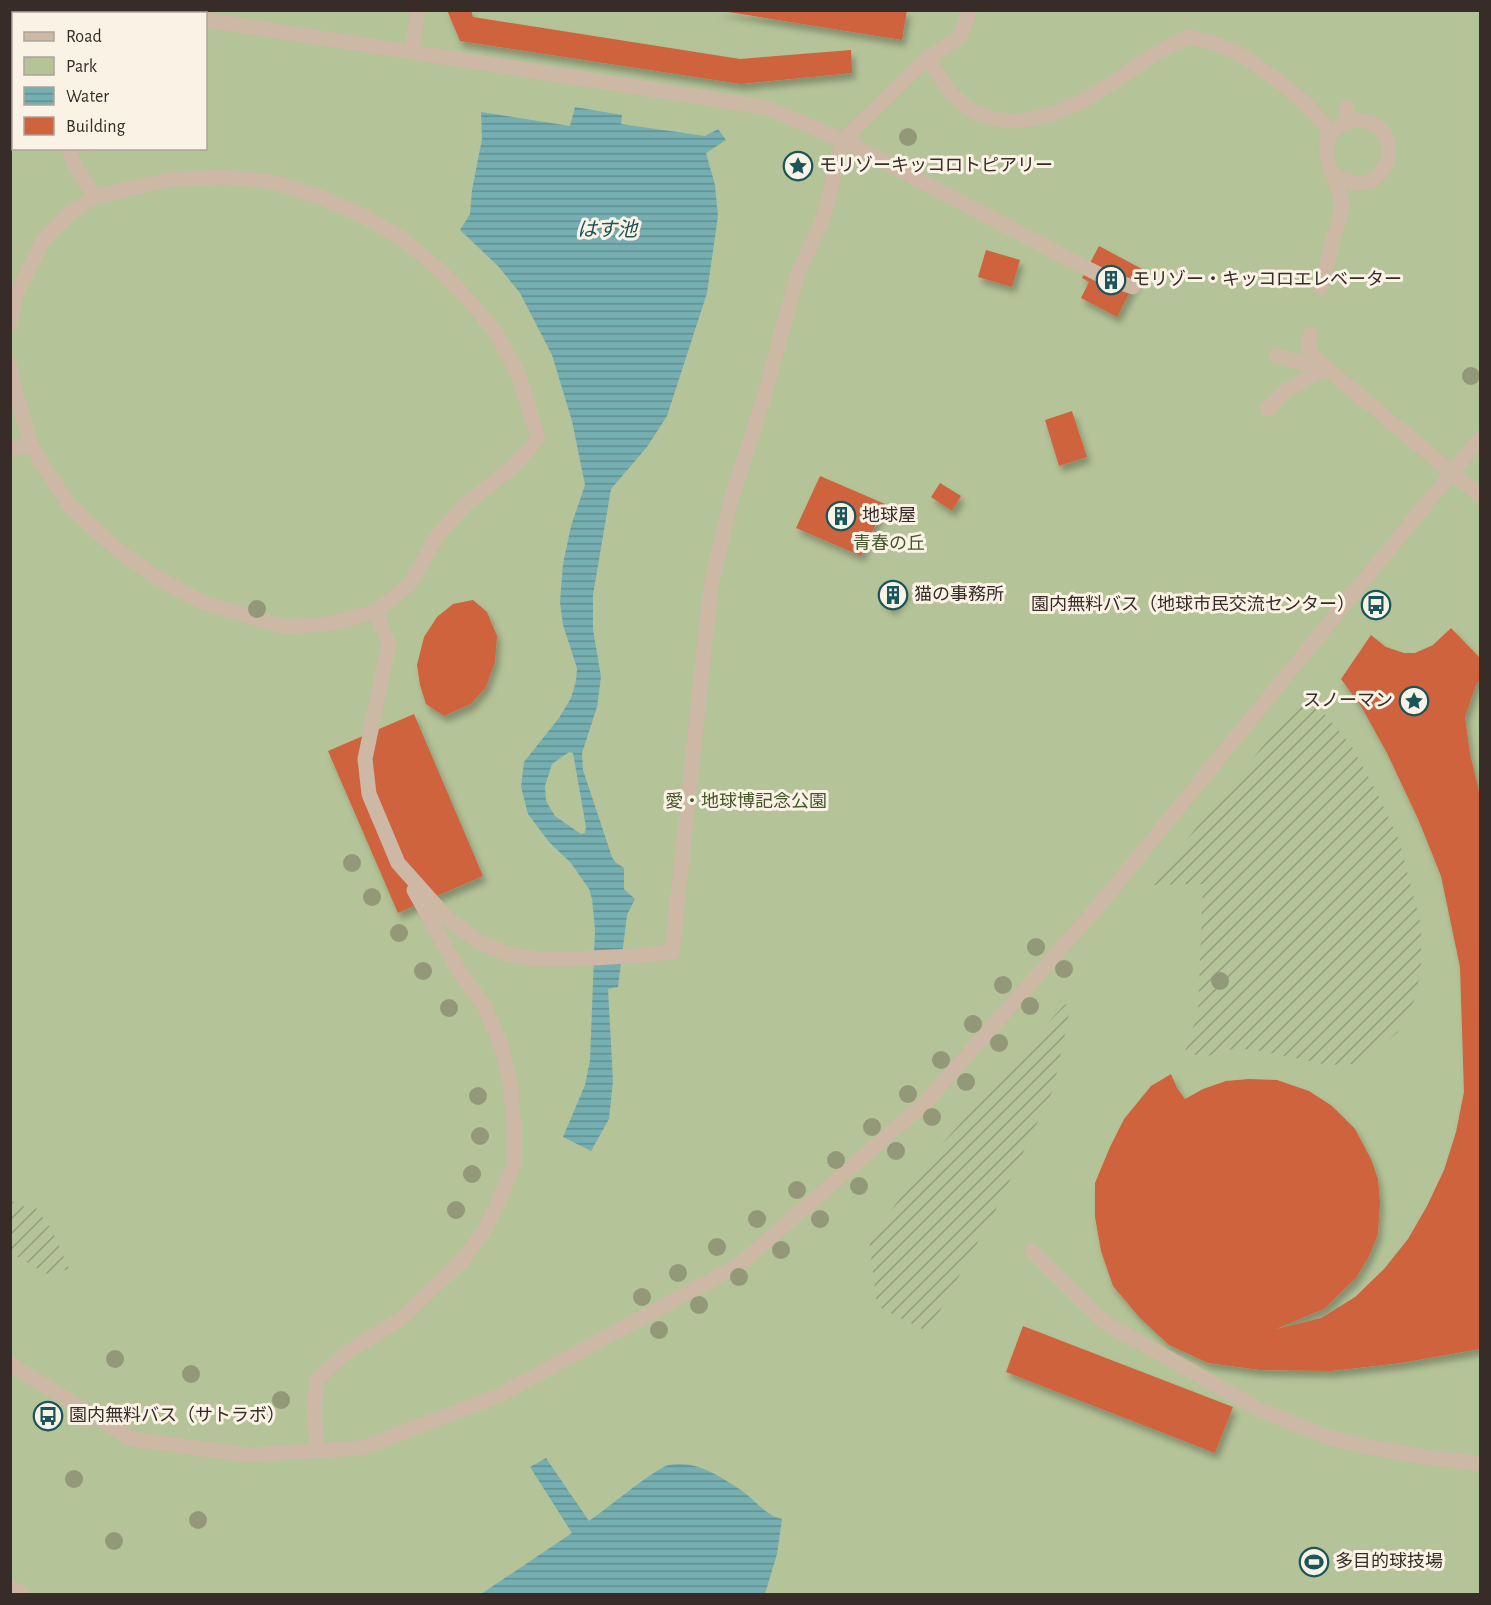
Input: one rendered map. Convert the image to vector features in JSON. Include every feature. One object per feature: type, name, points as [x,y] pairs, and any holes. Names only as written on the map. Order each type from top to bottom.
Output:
[{"type":"street","points":[[412,52],[418,10]]},
{"type":"street","points":[[399,863],[447,918],[479,942],[507,954],[537,959],[633,956],[672,952],[711,586],[731,500],[763,400],[798,273],[823,220],[843,140],[928,58],[960,37],[970,10]]},
{"type":"street","points":[[207,20],[764,107],[843,140],[1106,278],[1133,287]]},
{"type":"street","points":[[928,58],[950,92],[962,105],[994,120],[1032,120],[1077,104],[1114,82],[1152,54],[1189,37],[1221,44],[1256,64],[1294,94],[1323,122],[1331,135]]},
{"type":"street","points":[[1321,288],[1342,204],[1326,155],[1331,135],[1347,115],[1377,126],[1384,134],[1390,155],[1381,174],[1372,181],[1362,184],[1342,180],[1334,174]]},
{"type":"street","points":[[69,150],[76,167],[95,197]]},
{"type":"street","points":[[10,324],[17,292],[44,239],[70,213],[95,197],[167,180],[224,177],[273,182],[323,198],[361,215],[400,237],[440,270],[497,334],[518,373],[537,438],[515,465],[466,504],[437,536],[410,584],[375,612],[329,624],[285,627],[202,602],[154,576],[114,547],[69,505],[31,446],[10,365]]},
{"type":"street","points":[[1310,334],[1308,343],[1312,356],[1480,496]]},
{"type":"street","points":[[1277,356],[1326,368]]},
{"type":"street","points":[[1268,408],[1285,390],[1326,368]]},
{"type":"street","points":[[12,1367],[132,1439],[248,1455],[362,1448],[498,1396],[738,1264],[925,1104],[1103,900],[1480,438]]},
{"type":"street","points":[[10,450],[31,446]]},
{"type":"street","points":[[318,1450],[314,1413],[317,1380],[343,1354],[402,1318],[462,1261],[488,1223],[514,1164],[511,1086],[501,1045],[484,1005],[459,970],[399,863],[369,794],[365,759],[389,643],[375,612]]},
{"type":"street","points":[[1032,1251],[1104,1322],[1260,1410],[1330,1438],[1425,1457],[1480,1464]]},
{"type":"street","points":[[10,1586],[22,1594]]},
{"type":"green space","name":"愛・地球博記念公園","points":[[11,11],[1480,11],[1480,1594],[11,1594]]},
{"type":"green space","points":[[1306,693],[1351,745],[1399,840],[1421,925],[1421,969],[1415,998],[1406,1020],[1397,1033],[1370,1056],[1353,1064],[1328,1065],[1236,1048],[1204,1057],[1185,1052],[1198,1013],[1203,884],[1151,885],[1140,897]]},
{"type":"green space","points":[[1072,1001],[1053,1090],[995,1211],[928,1332],[877,1306],[869,1239],[937,1150],[1063,1006]]},
{"type":"green space","points":[[11,1201],[36,1208],[52,1230],[69,1269],[47,1274],[11,1253]]},
{"type":"water","name":"はす池","points":[[575,107],[622,115],[621,124],[705,136],[718,129],[726,140],[706,153],[715,185],[718,216],[707,293],[667,416],[647,447],[611,489],[593,595],[593,629],[601,677],[597,707],[582,753],[583,770],[612,857],[624,868],[624,889],[635,899],[627,915],[618,987],[608,989],[613,1081],[609,1119],[591,1151],[563,1137],[585,1085],[590,1060],[595,930],[592,899],[589,889],[571,863],[549,842],[528,814],[521,787],[524,762],[559,718],[571,698],[576,681],[577,668],[563,625],[560,602],[563,564],[571,526],[585,485],[572,421],[552,355],[520,293],[498,266],[460,230],[470,214],[472,190],[482,139],[481,112],[570,126]],"holes":[[[569,752],[573,753],[586,827],[585,833],[581,834],[555,816],[546,801],[545,786],[552,764]]]},
{"type":"water","points":[[546,1458],[589,1521],[663,1467],[669,1465],[698,1467],[733,1485],[765,1511],[782,1519],[777,1554],[765,1594],[481,1594],[572,1533],[530,1467]]},
{"type":"building","points":[[447,10],[471,10],[473,17],[740,59],[851,50],[852,73],[741,84],[460,41]]},
{"type":"building","points":[[716,10],[907,10],[902,40]]},
{"type":"building","name":"モリゾー・キッコロエレベーター","points":[[1099,246],[1142,269],[1117,317],[1081,298],[1089,282],[1082,278]]},
{"type":"building","points":[[986,250],[1020,260],[1012,287],[978,277]]},
{"type":"building","points":[[1072,411],[1087,457],[1059,466],[1045,420]]},
{"type":"building","name":"地球屋","points":[[820,476],[885,504],[861,556],[796,528]]},
{"type":"building","points":[[940,483],[961,496],[952,511],[931,497]]},
{"type":"building","name":"猫の事務所","points":[[895,581],[907,592],[892,610],[879,598]]},
{"type":"building","points":[[473,600],[487,612],[497,636],[495,662],[486,687],[471,704],[444,716],[426,704],[420,685],[417,665],[424,637],[437,617],[453,604]]},
{"type":"building","points":[[1451,628],[1480,658],[1480,680],[1476,685],[1465,717],[1470,754],[1480,795],[1480,1349],[1401,1363],[1331,1371],[1260,1370],[1208,1363],[1169,1345],[1140,1318],[1113,1286],[1101,1251],[1095,1217],[1095,1183],[1124,1119],[1151,1086],[1171,1074],[1185,1099],[1203,1089],[1226,1081],[1277,1080],[1309,1091],[1332,1106],[1355,1129],[1371,1159],[1378,1179],[1380,1202],[1378,1234],[1356,1278],[1324,1309],[1276,1329],[1321,1318],[1355,1297],[1384,1269],[1408,1239],[1444,1170],[1456,1132],[1464,1092],[1460,967],[1441,876],[1419,821],[1387,753],[1361,706],[1341,679],[1371,635],[1386,647],[1404,653],[1415,653],[1433,645]]},
{"type":"building","points":[[414,714],[483,876],[398,913],[328,751]]},
{"type":"building","points":[[1023,1326],[1233,1407],[1215,1453],[1006,1372]]},
{"type":"place","name":"モリゾーキッコロトピアリー","points":[[798,166]]},
{"type":"place","name":"モリゾー・キッコロエレベーター","points":[[1111,280]]},
{"type":"place","name":"地球屋","points":[[841,516]]},
{"type":"place","name":"猫の事務所","points":[[893,595]]},
{"type":"place","name":"園内無料バス（地球市民交流センター）","points":[[1376,605]]},
{"type":"place","name":"スノーマン","points":[[1414,701]]},
{"type":"place","name":"園内無料バス（サトラボ）","points":[[48,1416]]},
{"type":"place","name":"多目的球技場","points":[[1314,1562]]},
{"type":"park label","name":"青春の丘","points":[[889,544]]}]
